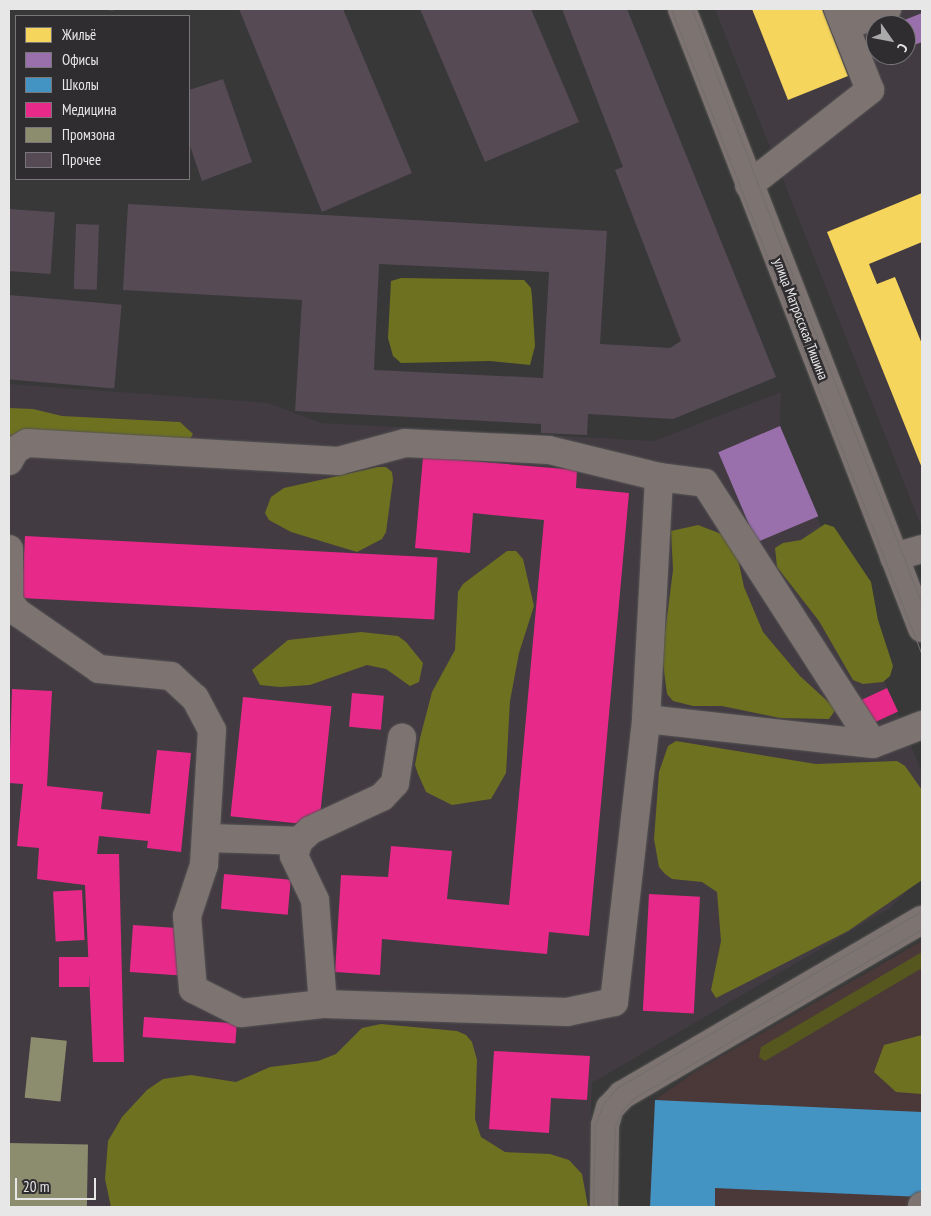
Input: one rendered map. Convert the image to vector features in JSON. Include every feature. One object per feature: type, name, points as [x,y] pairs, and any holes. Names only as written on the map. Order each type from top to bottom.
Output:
[{"type":"street","name":"улица Матросская Тишина","points":[[682,9],[922,628]]},
{"type":"street","points":[[749,185],[870,90],[841,18],[887,9]]},
{"type":"street","points":[[9,461],[15,450],[27,442],[338,461],[405,443],[549,450],[659,477],[705,483],[873,744]]},
{"type":"street","points":[[9,549],[9,601],[17,612],[99,669],[171,676],[195,698],[212,730],[204,865],[187,916],[194,989],[241,1012],[323,1004],[568,1012],[614,1002],[646,719],[659,477]]},
{"type":"street","points":[[894,557],[922,549]]},
{"type":"street","points":[[646,719],[873,744],[922,725]]},
{"type":"street","points":[[323,1004],[315,900],[294,856],[299,841],[311,830],[382,798],[395,782],[402,738]]},
{"type":"street","points":[[206,838],[299,841]]},
{"type":"street","points":[[604,1207],[605,1125],[610,1108],[622,1095],[922,920]]},
{"type":"shaded area","points":[[715,9],[922,9],[922,528]]},
{"type":"shaded area","points":[[401,278],[524,280],[531,288],[532,297],[535,346],[530,365],[490,361],[401,363],[393,356],[388,338],[391,281]]},
{"type":"shaded area","points":[[9,384],[268,403],[321,423],[654,441],[781,392],[780,426],[922,773],[922,877],[890,908],[592,1083],[587,1207],[9,1207]]},
{"type":"shaded area","points":[[9,408],[33,409],[62,416],[180,422],[193,434],[188,442],[133,435],[19,433],[9,436]]},
{"type":"shaded area","points":[[378,467],[386,467],[392,472],[393,480],[386,532],[382,539],[357,552],[291,532],[269,520],[265,513],[271,497],[284,488]]},
{"type":"shaded area","points":[[825,524],[834,527],[871,582],[878,620],[893,666],[890,676],[883,682],[863,684],[853,680],[819,621],[777,567],[775,548],[783,543],[801,540]]},
{"type":"shaded area","points":[[698,525],[724,535],[738,559],[744,587],[763,632],[800,676],[836,709],[829,719],[780,718],[722,706],[693,706],[673,701],[667,694],[662,656],[673,570],[671,531]]},
{"type":"shaded area","points":[[507,551],[516,551],[523,559],[534,606],[519,653],[510,701],[506,773],[491,799],[452,805],[426,792],[415,765],[420,738],[432,692],[455,650],[458,592],[463,584]]},
{"type":"shaded area","points":[[361,632],[398,636],[406,642],[423,663],[419,682],[410,686],[386,669],[367,665],[310,685],[280,687],[260,685],[252,670],[288,640]]},
{"type":"shaded area","points":[[676,741],[816,764],[897,761],[905,766],[922,790],[922,880],[848,931],[716,998],[711,990],[721,941],[717,892],[702,882],[672,879],[665,874],[659,867],[654,839],[659,772],[668,746]]},
{"type":"shaded area","points":[[922,941],[922,1207],[650,1207],[655,1100],[696,1071]]},
{"type":"shaded area","points":[[922,952],[922,968],[765,1061],[759,1057],[761,1047]]},
{"type":"shaded area","points":[[381,1024],[457,1031],[466,1035],[472,1042],[477,1060],[475,1119],[481,1137],[505,1152],[550,1154],[569,1160],[582,1174],[588,1207],[111,1207],[105,1179],[108,1141],[122,1117],[147,1090],[163,1079],[191,1075],[236,1082],[270,1067],[318,1061],[336,1054],[362,1028]]},
{"type":"shaded area","points":[[922,1035],[922,1094],[896,1092],[874,1072],[884,1045]]},
{"type":"building: Жильё","points":[[752,9],[822,9],[848,76],[788,100]]},
{"type":"building: Жильё","points":[[922,193],[922,242],[869,264],[877,284],[895,277],[922,344],[922,468],[827,232]]},
{"type":"building: Офисы","points":[[922,13],[922,42],[916,44],[916,15]]},
{"type":"building: Офисы","points":[[780,426],[818,516],[757,542],[718,452]]},
{"type":"building: Школы","points":[[655,1100],[922,1112],[922,1197],[715,1188],[715,1207],[650,1207]]},
{"type":"building: Медицина","points":[[423,457],[577,470],[576,488],[629,493],[589,936],[549,932],[547,954],[382,939],[380,975],[335,972],[341,875],[388,877],[391,846],[452,851],[447,899],[509,905],[544,520],[473,513],[470,553],[415,548]]},
{"type":"building: Медицина","points":[[25,536],[437,558],[434,620],[22,598]]},
{"type":"building: Медицина","points":[[887,688],[898,712],[872,724],[861,700]]},
{"type":"building: Медицина","points":[[12,689],[52,691],[47,786],[103,792],[101,809],[150,814],[157,750],[191,753],[181,852],[147,848],[148,841],[99,836],[97,854],[119,854],[124,1062],[93,1062],[85,885],[37,879],[39,848],[17,846],[23,784],[9,783]]},
{"type":"building: Медицина","points":[[352,693],[384,696],[381,730],[349,727]]},
{"type":"building: Медицина","points":[[243,697],[332,706],[319,826],[230,816]]},
{"type":"building: Медицина","points":[[224,874],[291,880],[288,915],[221,909]]},
{"type":"building: Медицина","points":[[82,890],[85,940],[56,941],[53,892]]},
{"type":"building: Медицина","points":[[649,894],[700,897],[694,1014],[643,1011]]},
{"type":"building: Медицина","points":[[133,925],[184,929],[181,975],[130,972]]},
{"type":"building: Медицина","points":[[59,957],[89,957],[89,987],[59,987]]},
{"type":"building: Медицина","points":[[144,1017],[237,1023],[235,1043],[143,1037]]},
{"type":"building: Медицина","points":[[494,1051],[590,1056],[587,1100],[551,1098],[549,1133],[489,1129]]},
{"type":"building: Промзона","points":[[31,1037],[67,1041],[60,1101],[25,1098]]},
{"type":"building: Промзона","points":[[9,1143],[88,1144],[87,1207],[9,1207]]},
{"type":"building: Прочее","points":[[239,9],[343,9],[412,173],[322,212]]},
{"type":"building: Прочее","points":[[420,9],[531,9],[579,122],[485,162]]},
{"type":"building: Прочее","points":[[562,9],[627,9],[776,377],[673,419],[588,414],[587,435],[541,433],[541,424],[295,411],[302,300],[123,290],[128,204],[607,231],[600,344],[670,348],[681,341],[615,170],[623,167]],"holes":[[[379,264],[549,272],[543,378],[374,370]]]},
{"type":"building: Прочее","points":[[223,79],[252,162],[202,181],[190,146],[190,90]]},
{"type":"building: Прочее","points":[[9,209],[55,212],[51,274],[9,271]]},
{"type":"building: Прочее","points":[[76,224],[99,225],[97,290],[74,289]]},
{"type":"building: Прочее","points":[[9,295],[122,305],[114,389],[9,379]]},
{"type":"tram line","points":[[671,9],[922,655]]},
{"type":"tram line","points":[[692,9],[781,246],[922,604]]},
{"type":"tram line","points":[[593,1207],[595,1125],[603,1104],[618,1087],[922,911]]},
{"type":"tram line","points":[[612,1207],[615,1127],[621,1112],[634,1098],[922,929]]}]
